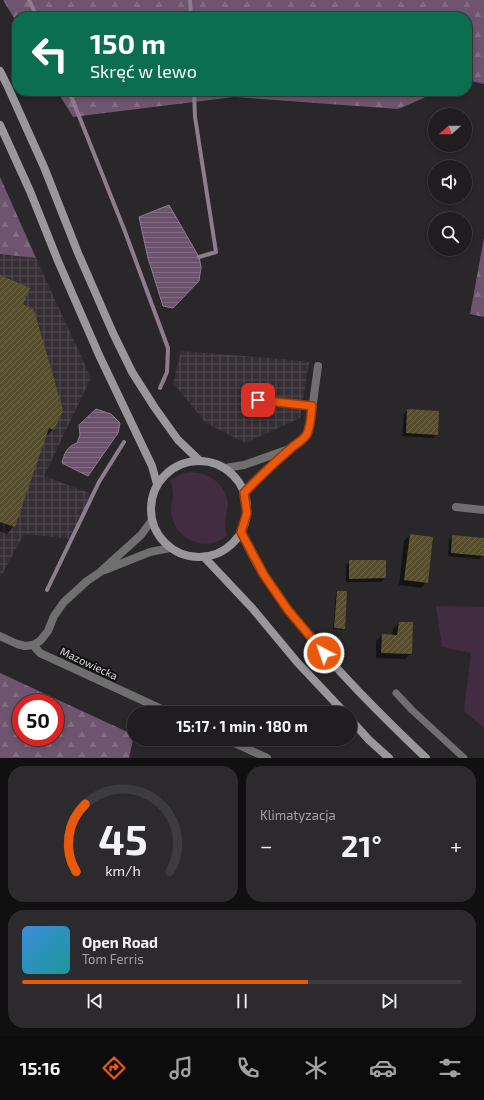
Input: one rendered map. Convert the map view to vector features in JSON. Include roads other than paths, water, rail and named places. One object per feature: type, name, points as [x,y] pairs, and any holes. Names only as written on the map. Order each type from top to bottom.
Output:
[{"type":"main road","points":[[0,71],[12,96]]},
{"type":"main road","points":[[12,96],[44,167],[78,253],[132,372],[178,440],[200,461]]},
{"type":"main road","points":[[0,125],[30,191],[58,262],[99,355],[152,466],[157,484]]},
{"type":"main road","points":[[200,461],[213,463],[225,468],[237,479],[244,493],[247,513],[241,532],[234,542],[225,549],[204,557],[192,557],[180,554],[170,548],[159,536],[152,520],[151,502],[157,484],[164,476],[176,467],[190,462],[200,461]]},
{"type":"main road","points":[[241,532],[264,575],[288,610],[315,644],[392,726],[426,758]]},
{"type":"main road","points":[[204,557],[253,609],[297,662],[338,706]]},
{"type":"main road","points":[[357,727],[389,758]]},
{"type":"street","points":[[244,493],[290,448],[301,441],[307,434],[310,425],[318,366]]},
{"type":"street","points":[[225,468],[244,466],[290,448]]},
{"type":"street","points":[[456,507],[484,510]]},
{"type":"street","points":[[33,645],[40,641],[48,631],[54,616],[64,602],[141,535],[152,520]]},
{"type":"street","points":[[99,573],[150,552],[170,548]]},
{"type":"street","name":"Mazowiecka","points":[[0,636],[17,644],[25,646],[33,645],[40,653],[155,706]]},
{"type":"street","points":[[241,746],[267,758]]},
{"type":"lane","points":[[258,400],[312,406]]},
{"type":"lane","points":[[396,693],[412,710],[464,758]]},
{"type":"waterway","points":[[29,0],[35,12]]},
{"type":"waterway","points":[[190,0],[191,12]]},
{"type":"waterway","points":[[71,96],[124,229],[168,348],[167,372],[160,388]]},
{"type":"waterway","points":[[194,96],[195,117],[216,252],[199,257]]},
{"type":"waterway","points":[[47,590],[99,482],[124,442]]}]
